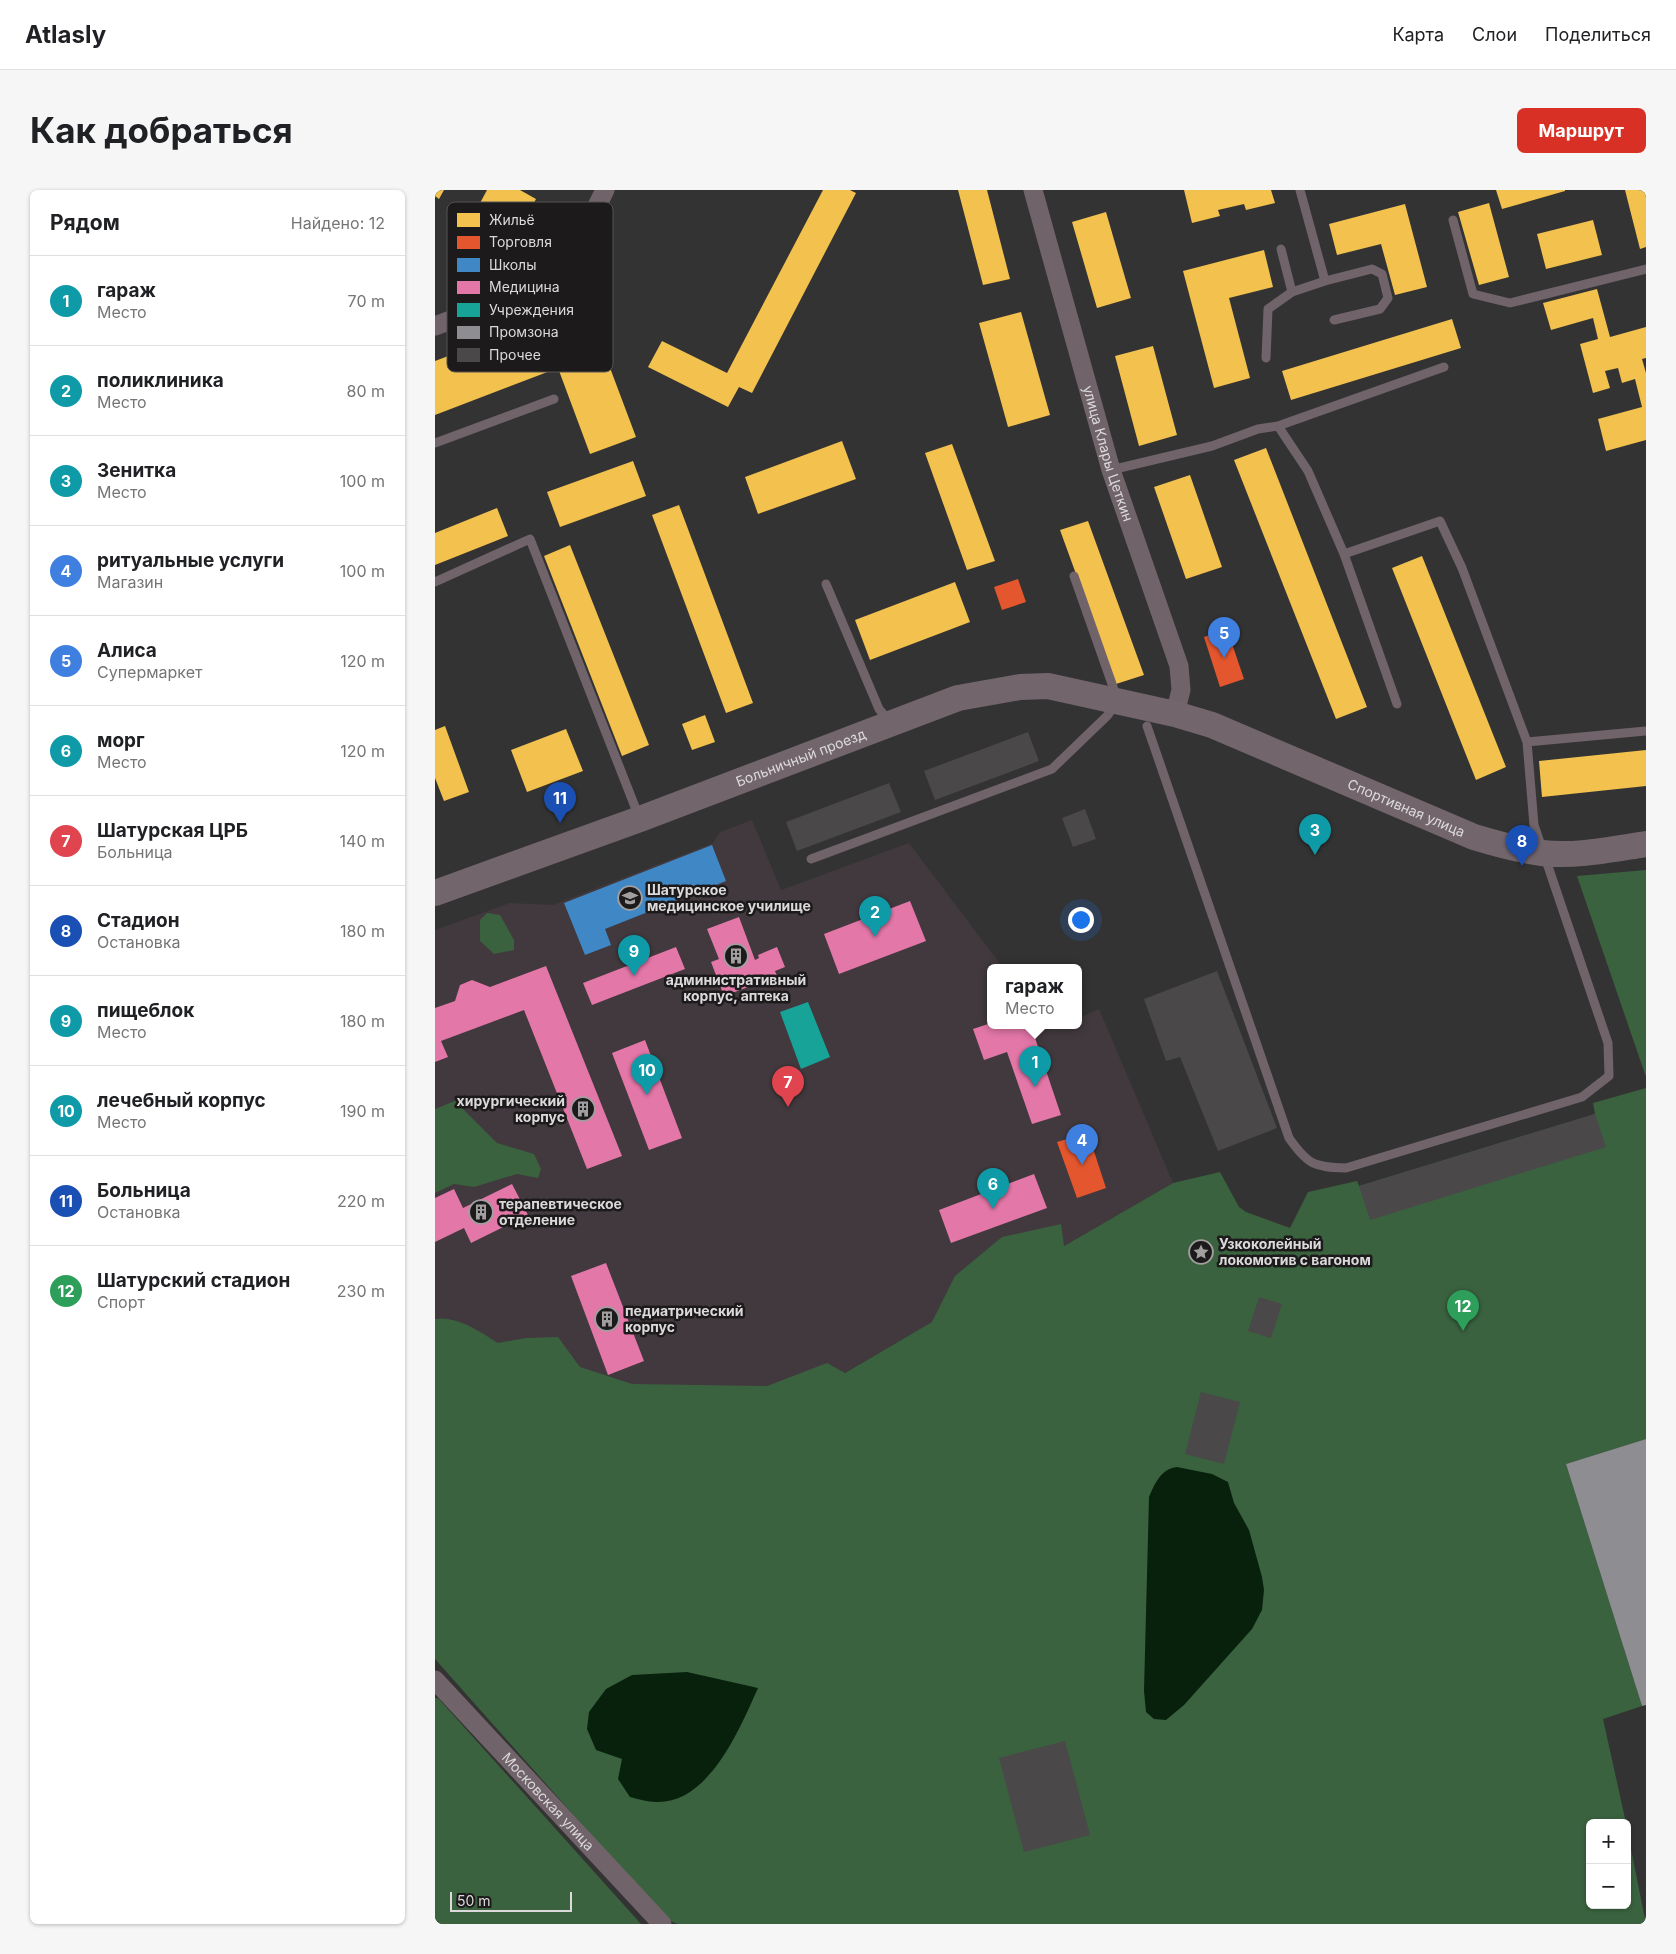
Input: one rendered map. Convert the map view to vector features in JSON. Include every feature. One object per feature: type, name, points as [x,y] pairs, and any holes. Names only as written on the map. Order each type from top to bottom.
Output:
[{"type":"street","name":"улица Клары Цеткин","points":[[1033,190],[1111,470],[1179,666],[1181,690],[1175,714]]},
{"type":"street","points":[[435,326],[447,321]]},
{"type":"street","name":"Больничный проезд","points":[[435,893],[640,819],[958,698],[1020,687],[1048,686],[1175,714]]},
{"type":"street","name":"Спортивная улица","points":[[1175,714],[1230,732],[1474,838],[1545,853],[1596,851],[1646,844]]},
{"type":"street","name":"Московская улица","points":[[435,1680],[662,1924]]},
{"type":"lane","points":[[1300,190],[1325,281]]},
{"type":"lane","points":[[1453,220],[1473,294],[1510,303],[1646,269]]},
{"type":"lane","points":[[1281,248],[1292,292]]},
{"type":"lane","points":[[1266,358],[1268,309],[1292,292],[1325,281],[1373,269],[1383,274],[1388,298],[1380,310],[1334,320]]},
{"type":"lane","points":[[1111,470],[1212,446],[1258,429],[1278,426],[1443,367]]},
{"type":"lane","points":[[435,443],[554,398]]},
{"type":"lane","points":[[1278,426],[1308,471],[1345,554],[1397,704]]},
{"type":"lane","points":[[1147,726],[1289,1138],[1302,1157],[1321,1167],[1346,1168],[1582,1097],[1609,1076],[1608,1043],[1534,825],[1527,742],[1462,568],[1440,521],[1345,554]]},
{"type":"lane","points":[[435,582],[530,539],[640,819]]},
{"type":"lane","points":[[811,859],[1052,769],[1107,716],[1118,701],[1074,576]]},
{"type":"lane","points":[[827,584],[879,709],[890,723]]},
{"type":"lane","points":[[1527,742],[1646,731]]},
{"type":"shaded area","points":[[752,820],[781,890],[909,843],[1000,964],[987,964],[987,1029],[1082,1029],[1082,1017],[1099,1009],[1173,1183],[754,1425],[435,1354],[435,930],[510,903],[553,905],[713,843],[720,832]]},
{"type":"shaded area","points":[[1646,870],[1646,1077],[1577,876]]},
{"type":"shaded area","points":[[487,913],[500,915],[514,940],[514,950],[494,954],[480,941],[480,920]]},
{"type":"shaded area","points":[[1646,1088],[1646,1439],[1566,1464],[1642,1706],[1603,1719],[1625,1819],[1586,1819],[1586,1909],[1631,1909],[1631,1849],[1646,1924],[678,1924],[667,1920],[435,1659],[435,1319],[443,1318],[460,1322],[498,1343],[526,1338],[558,1337],[580,1367],[632,1384],[767,1386],[827,1363],[845,1373],[932,1322],[955,1276],[1002,1237],[1061,1224],[1064,1246],[1173,1183],[1220,1172],[1239,1207],[1246,1212],[1290,1228],[1308,1192],[1357,1181],[1359,1186],[1595,1114],[1593,1103]]},
{"type":"shaded area","points":[[455,1101],[497,1143],[534,1154],[541,1169],[538,1178],[517,1174],[474,1187],[454,1184],[435,1193],[435,1109]]},
{"type":"shaded area","points":[[1177,1467],[1212,1474],[1228,1482],[1234,1503],[1249,1530],[1264,1590],[1262,1610],[1252,1629],[1184,1705],[1166,1720],[1154,1719],[1146,1712],[1144,1691],[1149,1497],[1156,1482],[1163,1474],[1171,1468]]},
{"type":"shaded area","points":[[687,1672],[758,1688],[742,1723],[720,1761],[692,1791],[675,1799],[656,1802],[630,1797],[618,1779],[622,1759],[596,1750],[587,1729],[589,1712],[606,1689],[632,1675]]},
{"type":"shaded area","points":[[435,1698],[438,1698],[641,1924],[435,1924]]},
{"type":"building: Жильё","points":[[435,190],[444,190],[439,199],[435,196]]},
{"type":"building: Жильё","points":[[487,190],[520,190],[536,199],[534,202],[481,202]]},
{"type":"building: Жильё","points":[[823,190],[850,190],[856,193],[752,393],[739,387],[728,407],[648,367],[662,341],[727,373]]},
{"type":"building: Жильё","points":[[958,190],[987,190],[1010,279],[983,285]]},
{"type":"building: Жильё","points":[[1184,190],[1271,190],[1275,203],[1246,210],[1244,204],[1218,210],[1220,216],[1192,223]]},
{"type":"building: Жильё","points":[[1496,190],[1565,190],[1565,191],[1502,209]]},
{"type":"building: Жильё","points":[[1625,190],[1646,190],[1646,247],[1640,249]]},
{"type":"building: Жильё","points":[[1489,203],[1509,277],[1479,285],[1458,212]]},
{"type":"building: Жильё","points":[[1405,204],[1427,287],[1395,295],[1381,244],[1337,255],[1329,224]]},
{"type":"building: Жильё","points":[[1106,212],[1131,298],[1097,308],[1072,222]]},
{"type":"building: Жильё","points":[[1593,220],[1602,255],[1546,269],[1537,234]]},
{"type":"building: Жильё","points":[[1264,250],[1273,287],[1229,298],[1250,378],[1214,388],[1183,271]]},
{"type":"building: Жильё","points":[[1597,289],[1610,337],[1646,327],[1646,358],[1642,359],[1646,373],[1646,440],[1606,451],[1598,419],[1642,407],[1635,379],[1622,383],[1618,368],[1605,371],[1610,388],[1593,393],[1580,344],[1598,339],[1593,318],[1551,330],[1543,303]]},
{"type":"building: Жильё","points":[[1021,312],[1050,415],[1008,427],[979,323]]},
{"type":"building: Жильё","points":[[1452,319],[1461,348],[1291,400],[1282,371]]},
{"type":"building: Жильё","points":[[1153,346],[1177,435],[1139,446],[1115,356]]},
{"type":"building: Жильё","points":[[447,356],[447,372],[548,372],[435,415],[435,361]]},
{"type":"building: Жильё","points":[[559,372],[612,372],[636,437],[590,454]]},
{"type":"building: Жильё","points":[[842,441],[856,479],[758,514],[745,477]]},
{"type":"building: Жильё","points":[[952,444],[995,561],[967,570],[925,453]]},
{"type":"building: Жильё","points":[[1266,448],[1367,707],[1336,719],[1234,460]]},
{"type":"building: Жильё","points":[[633,461],[646,496],[560,527],[547,492]]},
{"type":"building: Жильё","points":[[1190,475],[1222,567],[1186,579],[1154,487]]},
{"type":"building: Жильё","points":[[679,505],[753,703],[726,713],[652,515]]},
{"type":"building: Жильё","points":[[497,508],[508,536],[435,565],[435,533]]},
{"type":"building: Жильё","points":[[1088,521],[1144,675],[1116,684],[1060,530]]},
{"type":"building: Жильё","points":[[570,545],[649,745],[622,756],[544,556]]},
{"type":"building: Жильё","points":[[1422,556],[1506,767],[1476,780],[1392,568]]},
{"type":"building: Жильё","points":[[955,582],[970,622],[870,660],[855,620]]},
{"type":"building: Жильё","points":[[705,715],[715,742],[692,750],[682,724]]},
{"type":"building: Жильё","points":[[445,726],[469,792],[444,801],[435,778],[435,730]]},
{"type":"building: Жильё","points":[[566,729],[583,771],[527,792],[511,750]]},
{"type":"building: Жильё","points":[[1646,750],[1646,786],[1542,797],[1539,761]]},
{"type":"building: Торговля","points":[[1018,579],[1026,602],[1002,610],[994,587]]},
{"type":"building: Торговля","points":[[1227,629],[1244,679],[1220,687],[1204,637]]},
{"type":"building: Торговля","points":[[1088,1133],[1106,1188],[1077,1198],[1057,1142]]},
{"type":"building: Школы","name":"Шатурское медицинское училище","points":[[712,845],[726,881],[605,929],[611,945],[585,955],[564,903]]},
{"type":"building: Медицина","points":[[910,901],[926,941],[839,974],[824,934]]},
{"type":"building: Медицина","name":"административный корпус, аптека","points":[[739,917],[755,960],[759,958],[758,955],[777,947],[785,967],[775,971],[777,976],[724,996],[711,962],[719,959],[707,929]]},
{"type":"building: Медицина","points":[[676,947],[685,969],[592,1005],[583,983]]},
{"type":"building: Медицина","name":"хирургический корпус","points":[[546,966],[622,1156],[587,1169],[524,1010],[441,1041],[448,1057],[435,1062],[435,1008],[455,1001],[460,985],[472,980],[490,987]]},
{"type":"building: Медицина","points":[[987,1024],[987,1029],[1032,1029],[1061,1115],[1032,1124],[1007,1052],[984,1060],[973,1029]]},
{"type":"building: Медицина","points":[[645,1040],[682,1138],[649,1150],[612,1053]]},
{"type":"building: Медицина","points":[[1034,1174],[1047,1208],[951,1243],[939,1210]]},
{"type":"building: Медицина","name":"терапевтическое отделение","points":[[512,1184],[528,1215],[471,1243],[464,1228],[435,1242],[435,1198],[454,1189],[463,1208]]},
{"type":"building: Медицина","name":"педиатрический корпус","points":[[606,1263],[644,1361],[608,1375],[571,1276]]},
{"type":"building: Учреждения","points":[[808,1002],[830,1057],[801,1069],[780,1012]]},
{"type":"building: Промзона","points":[[1646,1439],[1646,1705],[1642,1706],[1566,1464]]},
{"type":"building: Прочее","points":[[1028,732],[1039,761],[935,800],[924,771]]},
{"type":"building: Прочее","points":[[889,783],[901,812],[797,851],[786,822]]},
{"type":"building: Прочее","points":[[1085,809],[1096,839],[1073,847],[1062,818]]},
{"type":"building: Прочее","points":[[1217,971],[1277,1128],[1218,1151],[1180,1057],[1166,1061],[1144,999]]},
{"type":"building: Прочее","points":[[1595,1114],[1606,1147],[1370,1220],[1359,1186]]},
{"type":"building: Прочее","points":[[1259,1297],[1282,1304],[1271,1338],[1248,1331]]},
{"type":"building: Прочее","points":[[1201,1392],[1240,1402],[1224,1464],[1185,1454]]},
{"type":"building: Прочее","points":[[1065,1741],[1090,1835],[1024,1852],[999,1758]]},
{"type":"place","name":"Алиса","points":[[1224,658]]},
{"type":"place","name":"Больница","points":[[560,823]]},
{"type":"place","name":"Зенитка","points":[[1315,855]]},
{"type":"place","name":"Стадион","points":[[1522,866]]},
{"type":"place","name":"Шатурское медицинское училище","points":[[630,898]]},
{"type":"place","name":"поликлиника","points":[[875,937]]},
{"type":"place","name":"административный корпус, аптека","points":[[736,956]]},
{"type":"place","name":"пищеблок","points":[[634,976]]},
{"type":"place","name":"гараж","points":[[1035,1087]]},
{"type":"place","name":"лечебный корпус","points":[[647,1095]]},
{"type":"place","name":"Шатурская ЦРБ","points":[[788,1107]]},
{"type":"place","name":"хирургический корпус","points":[[583,1109]]},
{"type":"place","name":"ритуальные услуги","points":[[1082,1165]]},
{"type":"place","name":"морг","points":[[993,1209]]},
{"type":"place","name":"терапевтическое отделение","points":[[481,1212]]},
{"type":"place","name":"Узкоколейный локомотив с вагоном","points":[[1201,1252]]},
{"type":"place","name":"педиатрический корпус","points":[[607,1319]]},
{"type":"place","name":"Шатурский стадион","points":[[1463,1331]]}]
